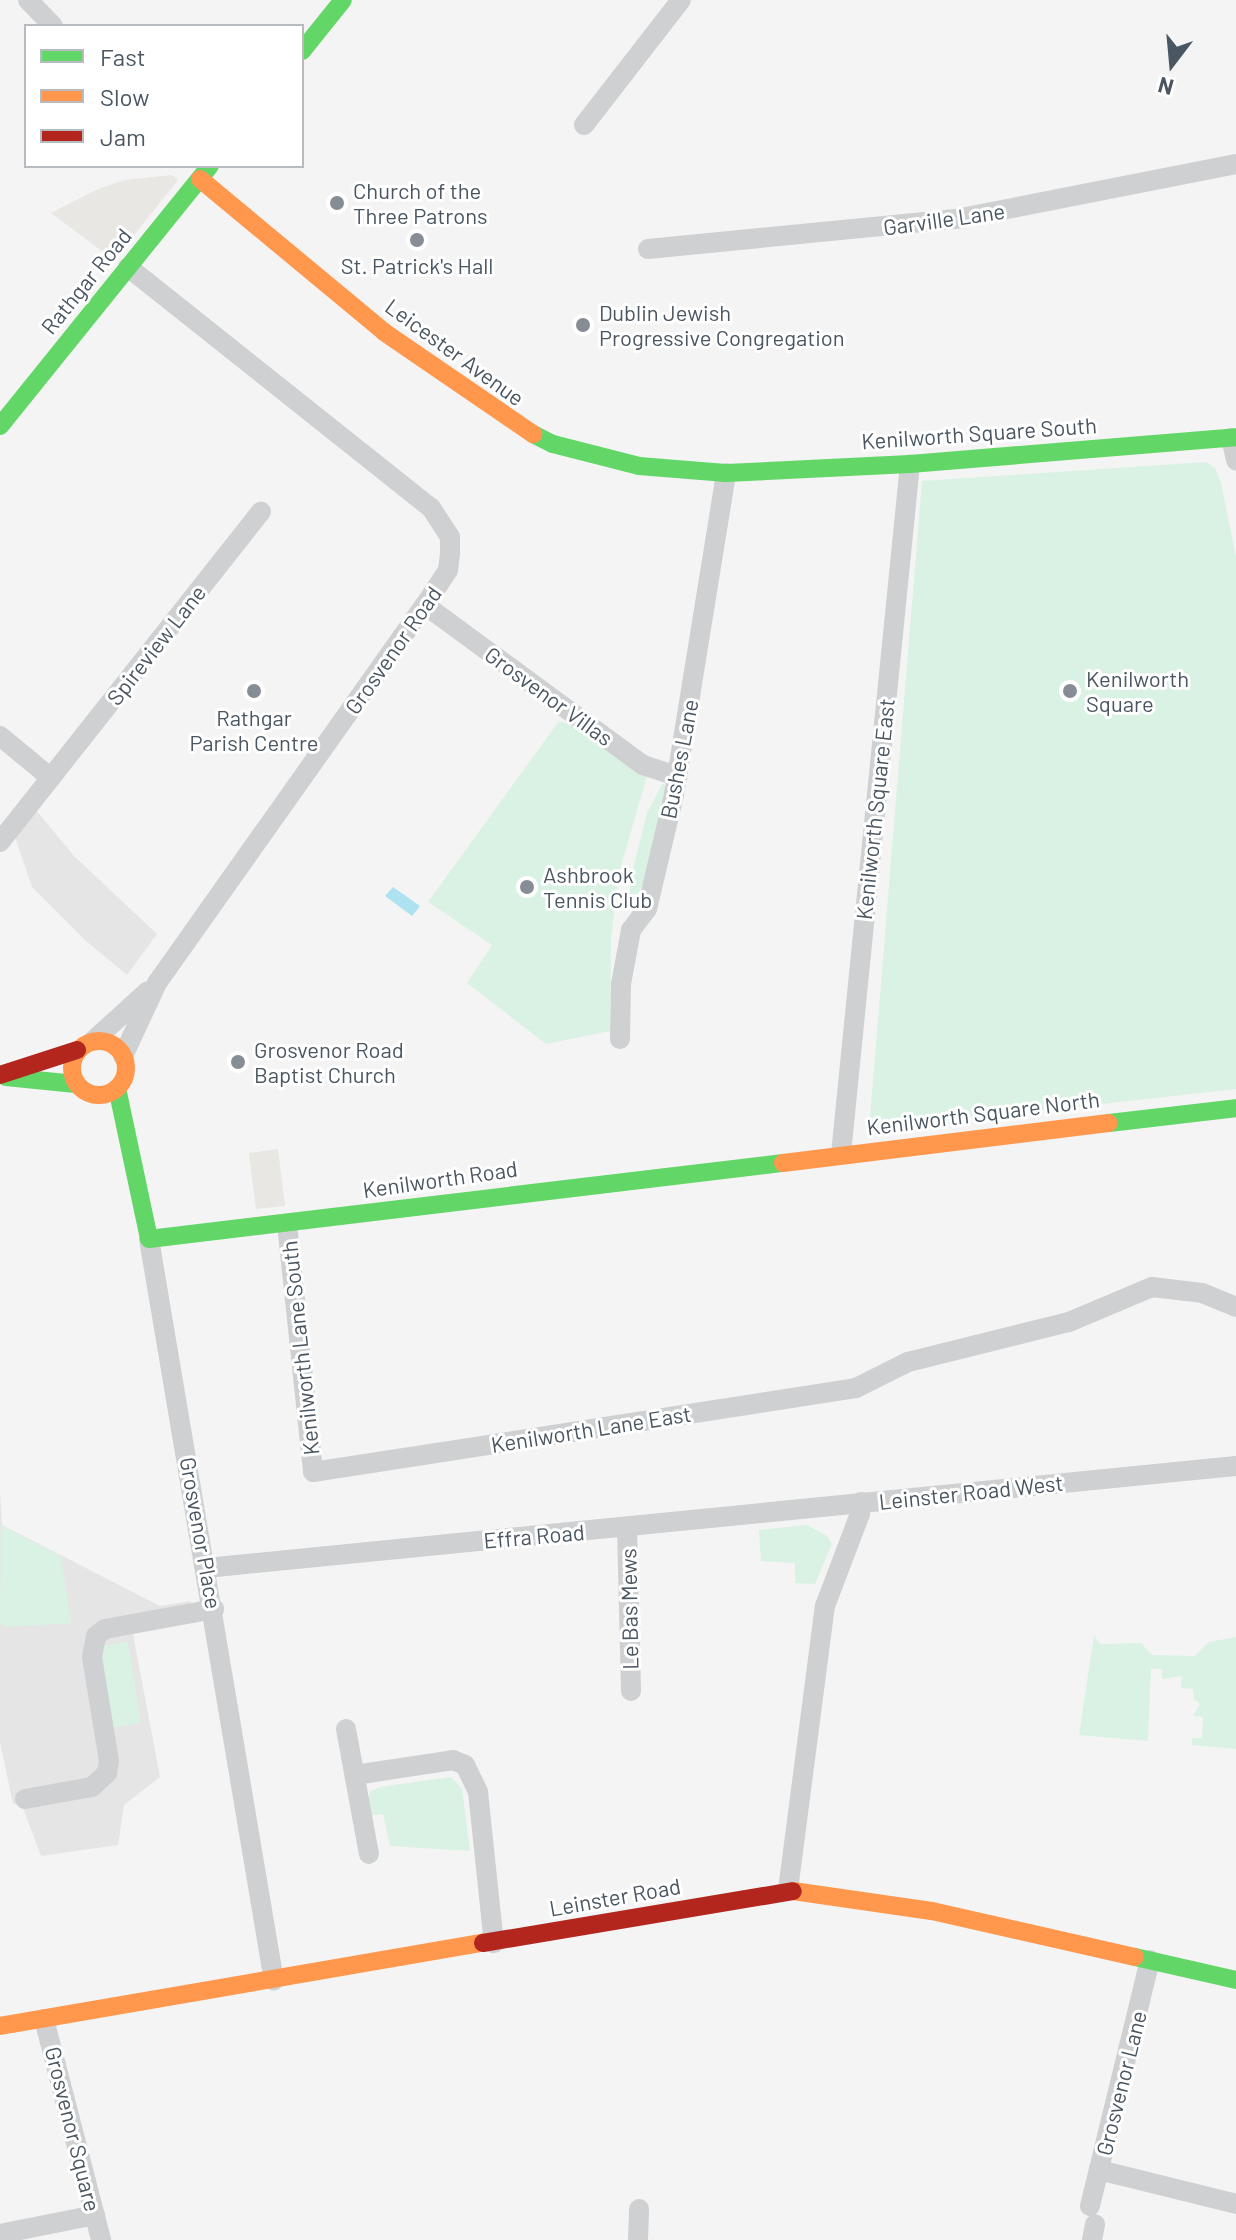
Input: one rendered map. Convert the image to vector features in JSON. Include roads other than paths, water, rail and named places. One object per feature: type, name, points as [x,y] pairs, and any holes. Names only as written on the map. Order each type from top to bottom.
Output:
[{"type":"street","points":[[28,0],[51,24]]},
{"type":"street","points":[[304,49],[343,0]]},
{"type":"street","points":[[584,125],[681,0]]},
{"type":"street","name":"Garville Lane","points":[[648,249],[956,219],[1236,164]]},
{"type":"street","name":"Rathgar Road","points":[[0,426],[128,267],[199,170]]},
{"type":"street","name":"Leicester Avenue","points":[[199,170],[384,332],[514,424],[553,444],[628,463],[726,473]]},
{"type":"street","name":"Grosvenor Road","points":[[123,1056],[157,983],[425,605],[448,570],[450,553],[450,537],[431,508],[128,267]]},
{"type":"street","points":[[1234,438],[1236,460]]},
{"type":"street","name":"Kenilworth Square South","points":[[726,473],[910,464],[1234,438]]},
{"type":"street","name":"Kenilworth Square East","points":[[841,1154],[910,464]]},
{"type":"street","name":"Bushes Lane","points":[[620,1039],[621,984],[631,930],[647,909],[677,776],[726,473]]},
{"type":"street","name":"Spireview Lane","points":[[0,842],[261,512]]},
{"type":"street","name":"Grosvenor Villas","points":[[425,605],[643,765],[677,776]]},
{"type":"street","points":[[0,736],[51,778]]},
{"type":"street","name":"Grosvenor Road","points":[[0,1076],[85,1045],[157,983]]},
{"type":"street","points":[[111,1043],[123,1056],[126,1073],[117,1088],[100,1095],[91,1094],[76,1084],[71,1067],[85,1045],[111,1043]]},
{"type":"street","name":"Grosvenor Road","points":[[0,1076],[76,1084]]},
{"type":"street","name":"Grosvenor Place","points":[[117,1088],[149,1239],[214,1609],[274,1981]]},
{"type":"street","name":"Kenilworth Square North","points":[[736,1165],[1236,1108]]},
{"type":"street","name":"Kenilworth Road","points":[[149,1239],[736,1165]]},
{"type":"street","name":"Kenilworth Lane South","points":[[287,1224],[313,1472]]},
{"type":"street","name":"Kenilworth Lane East","points":[[313,1472],[867,1383],[908,1362],[1069,1322],[1152,1287],[1202,1293],[1236,1307]]},
{"type":"street","name":"Leinster Road West","points":[[788,1890],[825,1606],[860,1514],[861,1502],[1236,1466]]},
{"type":"street","name":"Effra Road","points":[[206,1568],[861,1502]]},
{"type":"street","name":"Le Bas Mews","points":[[627,1527],[631,1691]]},
{"type":"street","points":[[25,1799],[92,1787],[107,1773],[109,1761],[92,1657],[96,1636],[105,1629],[214,1609]]},
{"type":"street","points":[[346,1729],[369,1854]]},
{"type":"street","points":[[355,1775],[453,1760],[465,1765],[478,1792],[494,1943]]},
{"type":"street","name":"Leinster Road","points":[[0,2026],[788,1890],[932,1911],[1236,1980]]},
{"type":"street","name":"Grosvenor Lane","points":[[1093,2223],[1099,2170],[1150,1960]]},
{"type":"street","name":"Grosvenor Square","points":[[44,2019],[101,2240]]},
{"type":"street","points":[[1099,2170],[1236,2204]]},
{"type":"street","points":[[638,2240],[639,2209]]},
{"type":"street","points":[[0,2234],[95,2215]]},
{"type":"water","points":[[393,887],[420,906],[412,916],[385,896]]},
{"type":"place","name":"Church of the Three Patrons","points":[[337,203]]},
{"type":"place","name":"St. Patrick's Hall","points":[[417,240]]},
{"type":"place","name":"Dublin Jewish Progressive Congregation","points":[[583,325]]},
{"type":"place","name":"Rathgar Parish Centre","points":[[254,691]]},
{"type":"place","name":"Kenilworth Square","points":[[1070,691]]},
{"type":"place","name":"Ashbrook Tennis Club","points":[[527,887]]},
{"type":"place","name":"Grosvenor Road Baptist Church","points":[[238,1062]]}]
